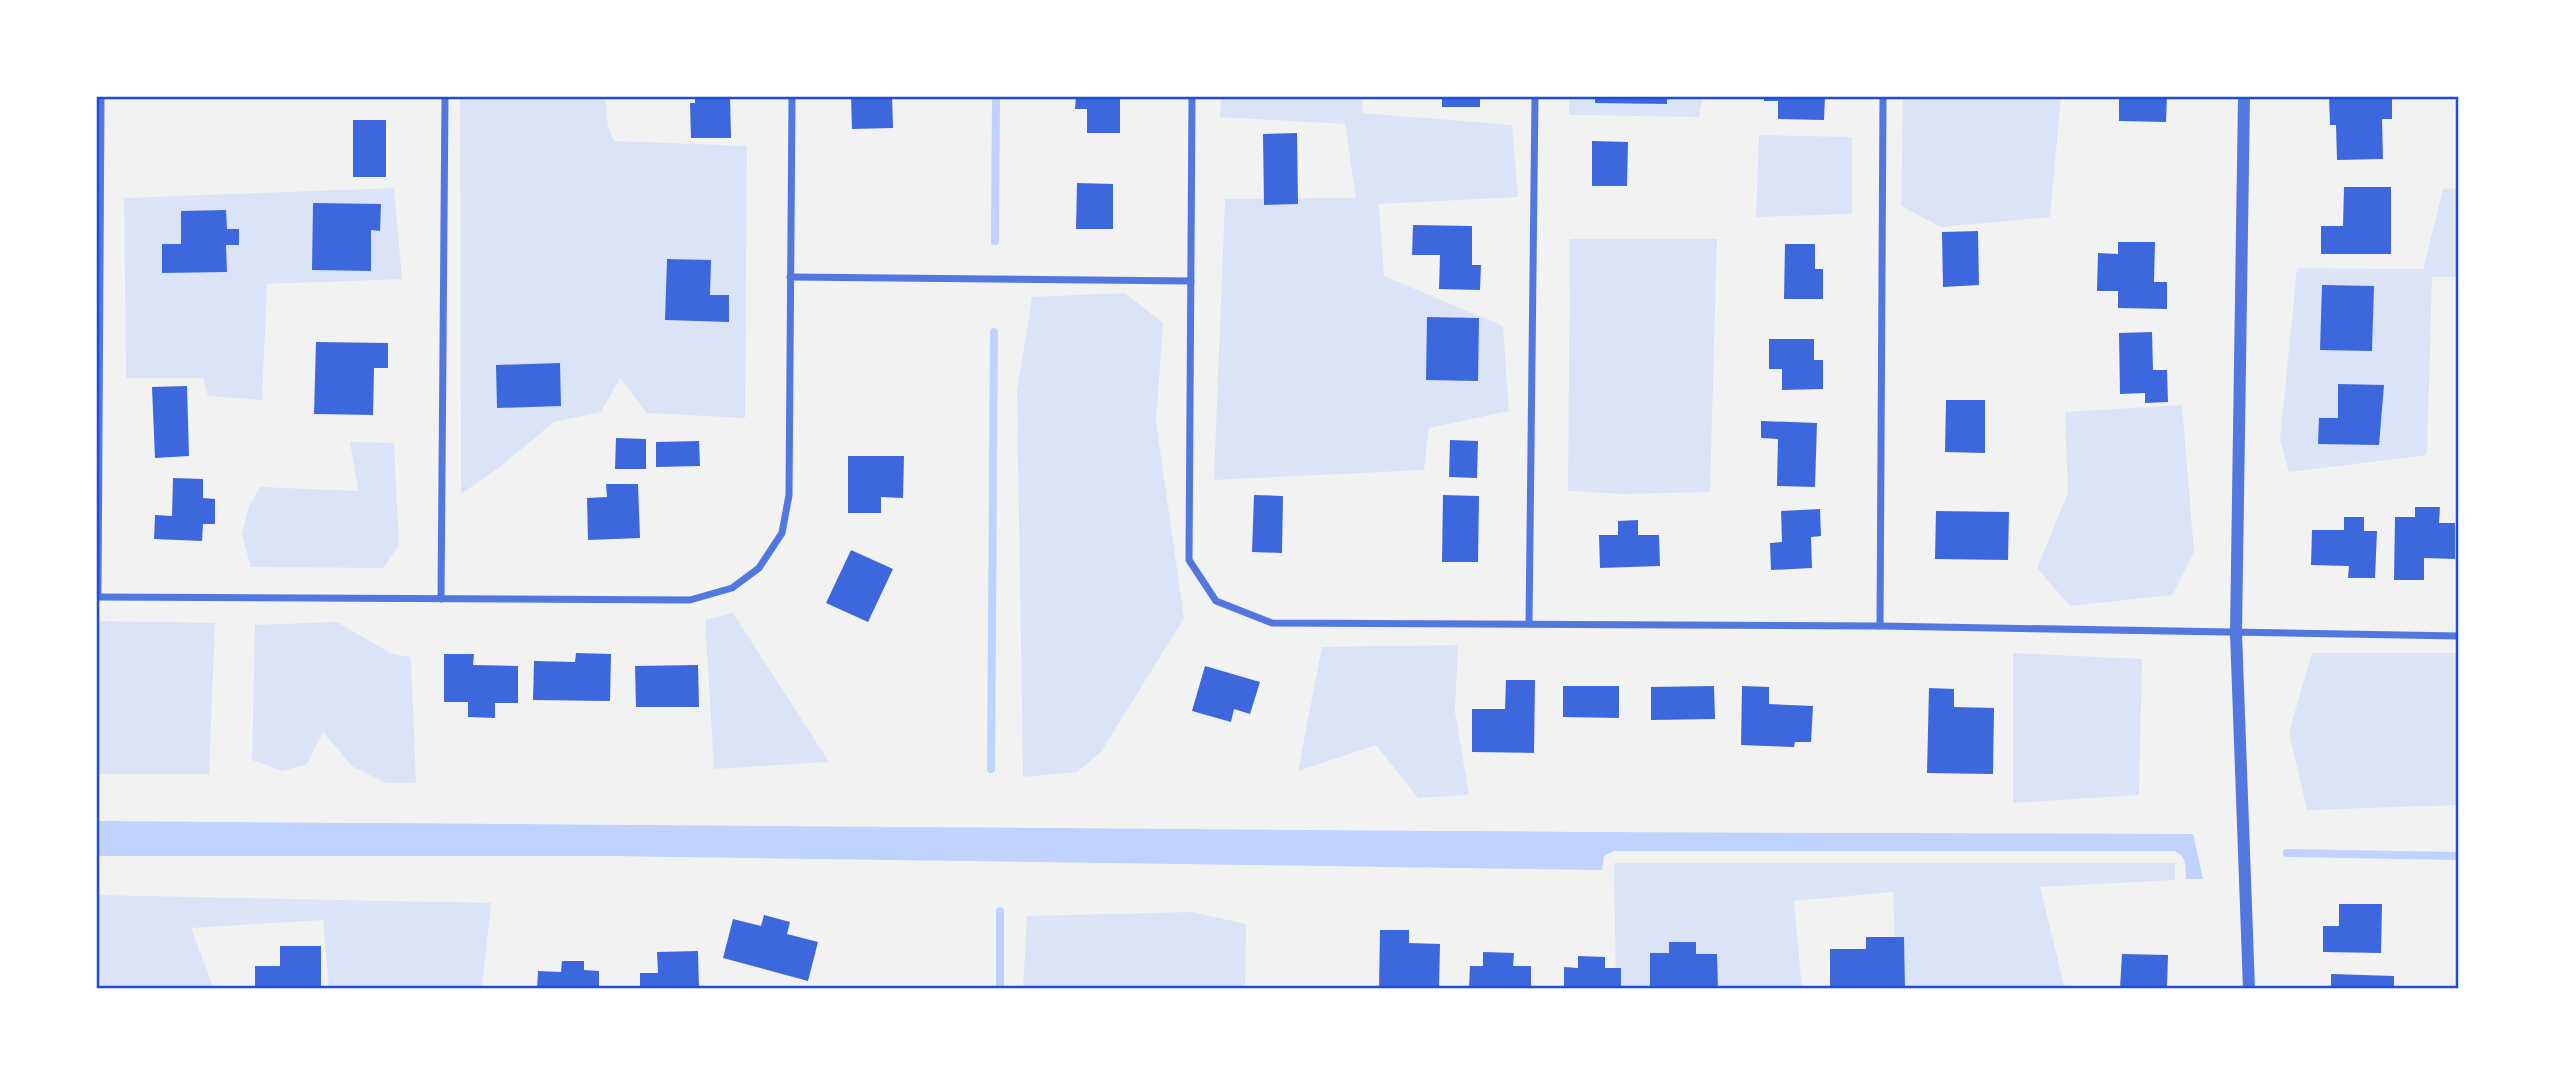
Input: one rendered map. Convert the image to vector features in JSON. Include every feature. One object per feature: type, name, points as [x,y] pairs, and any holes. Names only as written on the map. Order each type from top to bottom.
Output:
[{"type":"street","points":[[101,96],[97,597],[690,600],[732,588],[759,568],[782,533],[789,495],[792,96]]},
{"type":"street","points":[[441,599],[445,96]]},
{"type":"street","points":[[1192,96],[1189,560],[1216,601],[1272,623],[1880,626],[2459,636]]},
{"type":"street","points":[[1529,623],[1535,96]]},
{"type":"street","points":[[1880,626],[1884,96]]},
{"type":"street","points":[[2244,96],[2236,634],[2249,989]]},
{"type":"street","points":[[790,276],[1191,281]]},
{"type":"shaded area","points":[[460,96],[605,96],[608,127],[614,141],[747,146],[745,418],[647,413],[620,378],[601,412],[554,422],[500,467],[461,494]]},
{"type":"shaded area","points":[[1221,96],[1363,96],[1362,113],[1512,125],[1518,197],[1379,204],[1384,276],[1503,326],[1509,411],[1429,428],[1424,470],[1214,480],[1225,199],[1356,198],[1345,124],[1220,117]]},
{"type":"shaded area","points":[[1569,96],[1703,96],[1699,117],[1569,115]]},
{"type":"shaded area","points":[[1903,96],[2061,96],[2050,217],[1941,227],[1901,206]]},
{"type":"shaded area","points":[[1759,135],[1852,137],[1852,214],[1756,217]]},
{"type":"shaded area","points":[[394,188],[402,279],[267,284],[262,400],[208,396],[203,378],[126,378],[124,198]]},
{"type":"shaded area","points":[[2459,188],[2459,277],[2432,277],[2427,455],[2289,472],[2280,440],[2297,268],[2423,269],[2443,189]]},
{"type":"shaded area","points":[[1570,239],[1717,239],[1710,492],[1624,494],[1568,491]]},
{"type":"shaded area","points":[[1125,293],[1163,323],[1156,422],[1184,618],[1101,752],[1077,772],[1023,777],[1017,392],[1032,297]]},
{"type":"shaded area","points":[[2182,405],[2194,552],[2172,595],[2070,606],[2037,568],[2068,493],[2065,412]]},
{"type":"shaded area","points":[[350,442],[394,443],[399,545],[383,568],[251,567],[242,535],[249,506],[260,487],[358,491]]},
{"type":"shaded area","points":[[733,613],[829,762],[714,769],[705,620]]},
{"type":"shaded area","points":[[96,621],[215,623],[209,774],[96,774]]},
{"type":"shaded area","points":[[337,622],[392,654],[411,657],[416,783],[386,783],[353,767],[323,732],[307,764],[282,771],[252,760],[255,625]]},
{"type":"shaded area","points":[[1458,645],[1455,712],[1469,795],[1418,798],[1376,745],[1298,771],[1322,647]]},
{"type":"shaded area","points":[[2013,653],[2142,659],[2139,795],[2013,803]]},
{"type":"shaded area","points":[[2312,653],[2459,653],[2459,805],[2307,810],[2289,732]]},
{"type":"shaded area","points":[[1614,863],[2175,863],[2175,880],[2040,887],[2065,989],[1896,989],[1893,892],[1794,901],[1802,989],[1616,989]]},
{"type":"shaded area","points":[[96,895],[491,903],[482,989],[329,989],[323,920],[191,928],[214,989],[96,989]]},
{"type":"shaded area","points":[[1192,912],[1246,924],[1245,989],[1023,989],[1027,916]]},
{"type":"water","points":[[96,821],[2193,834],[2203,879],[2186,879],[2184,859],[2174,851],[1614,851],[1604,856],[1602,870],[611,856],[96,856]]},
{"type":"building","points":[[695,96],[730,96],[731,138],[691,138],[690,103],[695,103]]},
{"type":"building","points":[[851,96],[892,96],[893,128],[852,129]]},
{"type":"building","points":[[1076,96],[1120,96],[1120,133],[1087,133],[1087,109],[1075,109]]},
{"type":"building","points":[[1442,96],[1480,96],[1480,107],[1442,107]]},
{"type":"building","points":[[1595,96],[1667,96],[1667,104],[1595,103]]},
{"type":"building","points":[[1764,96],[1825,96],[1824,120],[1778,119],[1778,101],[1764,101]]},
{"type":"building","points":[[2119,96],[2167,96],[2166,122],[2119,121]]},
{"type":"building","points":[[2329,96],[2392,96],[2392,119],[2382,119],[2383,159],[2337,160],[2336,125],[2330,125]]},
{"type":"building","points":[[353,120],[386,120],[386,177],[353,177]]},
{"type":"building","points":[[1297,133],[1298,204],[1264,205],[1263,134]]},
{"type":"building","points":[[1592,141],[1628,142],[1627,186],[1592,186]]},
{"type":"building","points":[[1077,183],[1113,184],[1113,229],[1076,229]]},
{"type":"building","points":[[2344,187],[2391,187],[2391,254],[2321,254],[2321,226],[2343,226]]},
{"type":"building","points":[[313,203],[381,204],[380,231],[371,230],[371,271],[312,270]]},
{"type":"building","points":[[226,210],[227,229],[239,229],[239,245],[226,245],[227,272],[162,273],[162,244],[181,244],[181,211]]},
{"type":"building","points":[[1413,225],[1472,226],[1472,265],[1481,265],[1480,290],[1439,289],[1440,255],[1412,255]]},
{"type":"building","points":[[1978,231],[1979,285],[1943,287],[1942,232]]},
{"type":"building","points":[[2118,242],[2155,242],[2154,282],[2167,282],[2167,309],[2118,308],[2118,291],[2097,291],[2098,253],[2118,254]]},
{"type":"building","points":[[1785,244],[1815,244],[1815,269],[1823,269],[1823,299],[1784,299]]},
{"type":"building","points":[[667,259],[711,260],[710,295],[729,295],[729,322],[665,320]]},
{"type":"building","points":[[2322,285],[2374,286],[2372,351],[2320,350]]},
{"type":"building","points":[[1427,317],[1479,318],[1478,381],[1426,380]]},
{"type":"building","points":[[2152,332],[2153,370],[2167,370],[2168,402],[2145,403],[2145,393],[2120,394],[2119,333]]},
{"type":"building","points":[[1769,339],[1814,339],[1814,360],[1823,360],[1823,389],[1782,390],[1782,369],[1769,369]]},
{"type":"building","points":[[316,342],[388,343],[388,368],[374,368],[373,415],[314,414]]},
{"type":"building","points":[[560,363],[561,406],[497,408],[496,365]]},
{"type":"building","points":[[2338,384],[2384,385],[2379,445],[2318,444],[2319,418],[2338,418]]},
{"type":"building","points":[[187,386],[189,456],[155,458],[152,387]]},
{"type":"building","points":[[1946,400],[1985,400],[1985,453],[1945,452]]},
{"type":"building","points":[[1761,421],[1817,423],[1815,487],[1777,486],[1778,439],[1761,438]]},
{"type":"building","points":[[616,438],[646,439],[646,469],[615,469]]},
{"type":"building","points":[[1450,440],[1478,441],[1477,478],[1449,477]]},
{"type":"building","points":[[699,441],[700,466],[656,467],[656,442]]},
{"type":"building","points":[[848,456],[904,456],[903,498],[881,497],[881,513],[848,513]]},
{"type":"building","points":[[173,478],[203,479],[203,498],[215,499],[215,524],[203,524],[202,541],[154,539],[155,515],[172,516]]},
{"type":"building","points":[[606,484],[638,484],[640,538],[588,540],[587,498],[607,497]]},
{"type":"building","points":[[1254,495],[1283,496],[1282,553],[1252,552]]},
{"type":"building","points":[[1443,495],[1479,496],[1478,562],[1442,562]]},
{"type":"building","points":[[2415,507],[2440,507],[2439,523],[2455,523],[2455,559],[2424,558],[2424,580],[2394,580],[2395,517],[2415,517]]},
{"type":"building","points":[[1820,509],[1821,536],[1811,537],[1812,568],[1771,570],[1770,543],[1782,542],[1781,511]]},
{"type":"building","points":[[1936,511],[2009,512],[2008,560],[1935,559]]},
{"type":"building","points":[[2344,517],[2364,517],[2364,531],[2377,531],[2375,578],[2348,578],[2349,566],[2311,565],[2312,530],[2344,530]]},
{"type":"building","points":[[1638,520],[1638,535],[1659,535],[1660,566],[1600,568],[1599,535],[1618,535],[1618,521]]},
{"type":"building","points":[[851,550],[893,569],[868,622],[826,603]]},
{"type":"building","points":[[576,653],[611,654],[610,701],[533,700],[534,661],[575,662]]},
{"type":"building","points":[[444,654],[474,654],[473,665],[518,666],[518,703],[495,703],[495,718],[468,717],[468,702],[444,702]]},
{"type":"building","points":[[698,665],[699,707],[636,707],[635,666]]},
{"type":"building","points":[[1205,666],[1260,682],[1250,714],[1234,709],[1231,722],[1192,711]]},
{"type":"building","points":[[1506,680],[1535,680],[1534,753],[1472,752],[1472,709],[1505,709]]},
{"type":"building","points":[[1563,686],[1619,686],[1619,718],[1563,717]]},
{"type":"building","points":[[1714,686],[1715,719],[1651,720],[1651,687]]},
{"type":"building","points":[[1742,686],[1769,687],[1769,704],[1813,706],[1811,742],[1795,742],[1794,747],[1741,745]]},
{"type":"building","points":[[1929,688],[1954,689],[1954,707],[1994,708],[1993,774],[1927,773]]},
{"type":"building","points":[[2339,904],[2382,904],[2381,953],[2323,952],[2323,926],[2339,926]]},
{"type":"building","points":[[764,915],[790,922],[787,934],[818,942],[808,981],[723,958],[733,919],[761,926]]},
{"type":"building","points":[[1380,930],[1409,930],[1409,943],[1440,944],[1439,989],[1379,989]]},
{"type":"building","points":[[1866,937],[1904,937],[1905,989],[1830,989],[1830,949],[1866,949]]},
{"type":"building","points":[[1669,942],[1696,942],[1696,954],[1717,954],[1718,989],[1650,989],[1650,953],[1669,953]]},
{"type":"building","points":[[280,946],[321,946],[321,989],[255,989],[255,966],[280,966]]},
{"type":"building","points":[[698,951],[699,989],[640,989],[640,973],[658,973],[657,952]]},
{"type":"building","points":[[1483,952],[1514,953],[1513,966],[1531,966],[1531,989],[1469,989],[1470,966],[1483,966]]},
{"type":"building","points":[[2122,954],[2168,955],[2167,989],[2120,989]]},
{"type":"building","points":[[1578,956],[1605,957],[1605,968],[1621,968],[1621,989],[1564,989],[1564,967],[1578,968]]},
{"type":"building","points":[[562,961],[584,961],[584,970],[599,971],[599,989],[537,989],[538,971],[561,972]]},
{"type":"building","points":[[2331,974],[2394,976],[2394,989],[2331,989]]},
{"type":"waterway","points":[[995,241],[996,96]]},
{"type":"waterway","points":[[991,769],[994,332]]},
{"type":"waterway","points":[[2287,853],[2459,856]]},
{"type":"waterway","points":[[1000,911],[1000,989]]}]
